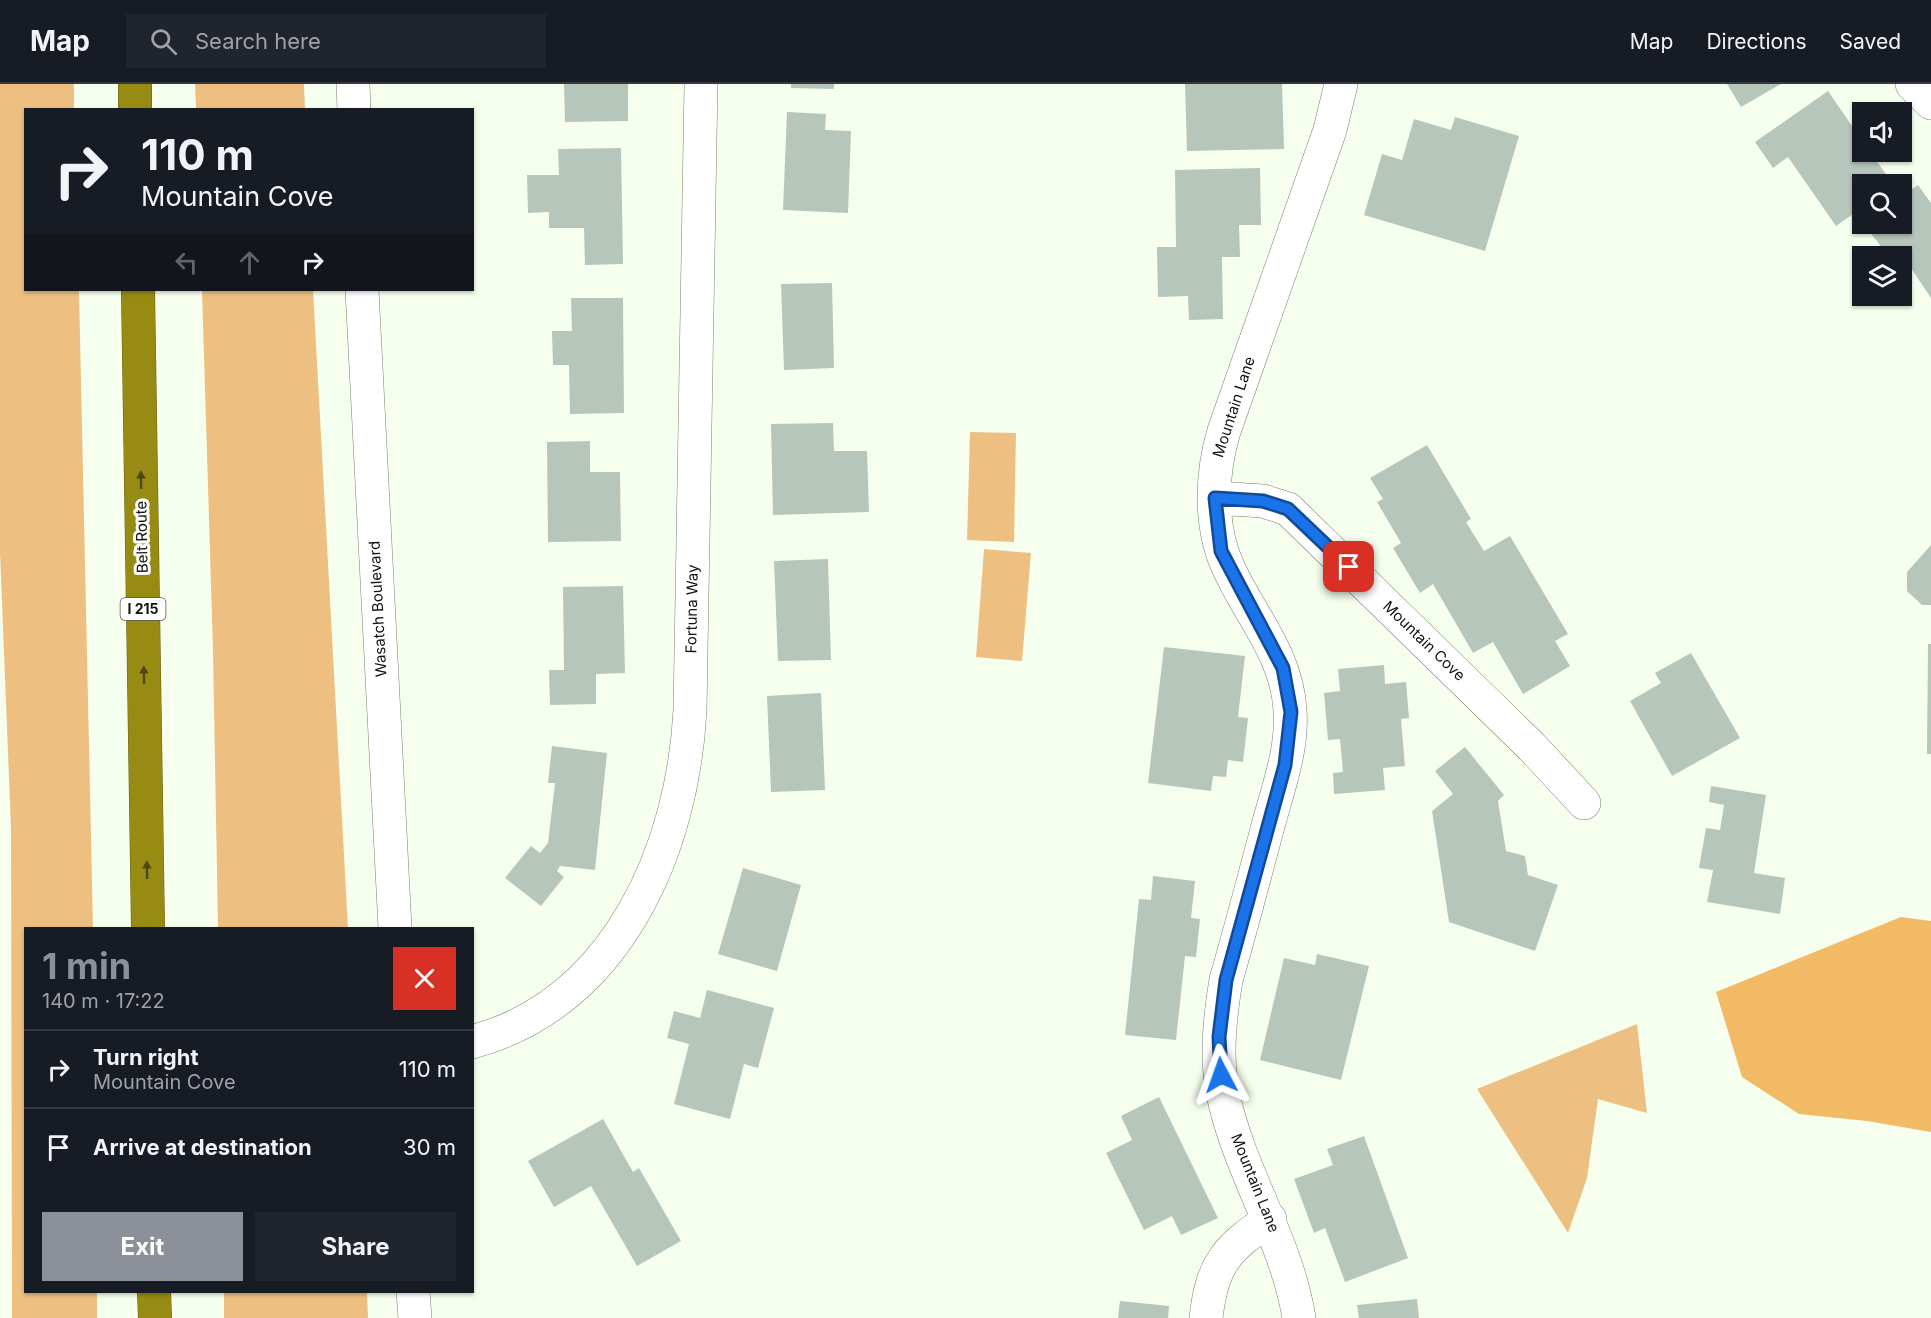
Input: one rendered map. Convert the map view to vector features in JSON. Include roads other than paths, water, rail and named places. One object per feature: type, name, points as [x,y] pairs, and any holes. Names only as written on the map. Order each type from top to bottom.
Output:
[{"type":"highway","points":[[135,84],[135,108]]},
{"type":"highway","name":"Belt Route","points":[[138,291],[148,927]]},
{"type":"highway","points":[[154,1293],[154,1318]]},
{"type":"street","points":[[353,84],[354,108]]},
{"type":"street","name":"Fortuna Way","points":[[474,1042],[496,1036],[521,1023],[570,990],[593,969],[626,926],[642,899],[657,866],[678,804],[688,745],[690,710],[701,84]]},
{"type":"street","name":"Mountain Lane","points":[[1299,1318],[1290,1277],[1270,1219],[1227,1112],[1219,1062],[1219,1037],[1226,980],[1285,765],[1291,712],[1283,668],[1221,551],[1215,498],[1216,465],[1221,440],[1330,130],[1341,84]]},
{"type":"street","points":[[1912,84],[1931,103]]},
{"type":"street","name":"Wasatch Boulevard","points":[[362,291],[395,927]]},
{"type":"street","name":"Mountain Cove","points":[[1215,498],[1263,501],[1288,509],[1532,747],[1584,803]]},
{"type":"street","points":[[1206,1318],[1210,1291],[1223,1258],[1233,1246],[1270,1219]]},
{"type":"street","points":[[413,1293],[415,1318]]}]
